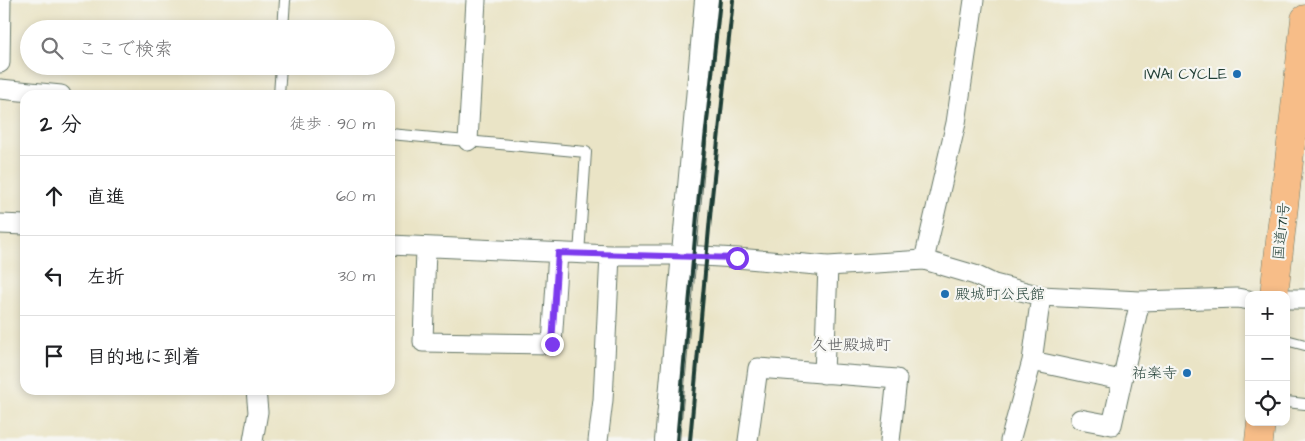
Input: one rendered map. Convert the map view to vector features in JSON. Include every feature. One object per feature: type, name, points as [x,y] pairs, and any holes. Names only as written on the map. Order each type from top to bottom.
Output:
[{"type":"highway","name":"国道171号","points":[[1274,291],[1305,19]]},
{"type":"highway","points":[[1259,441],[1261,426]]},
{"type":"street","points":[[0,62],[1,0]]},
{"type":"street","points":[[468,141],[476,0]]},
{"type":"street","points":[[666,441],[707,0]]},
{"type":"street","points":[[924,260],[956,123],[974,0]]},
{"type":"street","points":[[0,89],[20,91]]},
{"type":"street","points":[[0,224],[20,225]]},
{"type":"street","points":[[395,245],[579,254],[684,255],[828,266],[924,260],[975,275],[994,284],[1040,296],[1140,302],[1237,298],[1245,299]]},
{"type":"street","points":[[426,248],[423,342],[552,344],[558,253]]},
{"type":"street","points":[[598,441],[603,400],[610,255]]},
{"type":"street","points":[[824,374],[828,266]]},
{"type":"street","points":[[1010,441],[1032,361],[1040,296]]},
{"type":"street","points":[[1290,299],[1305,299]]},
{"type":"street","points":[[1080,419],[1112,425],[1140,302]]},
{"type":"street","points":[[1032,361],[1121,380]]},
{"type":"street","points":[[748,441],[758,368],[897,379],[890,441]]},
{"type":"street","points":[[253,441],[258,412],[256,395]]},
{"type":"lane","points":[[285,20],[286,0]]},
{"type":"lane","points":[[279,90],[280,75]]},
{"type":"lane","points":[[395,134],[586,152],[579,254]]},
{"type":"lane","points":[[1290,341],[1305,345]]},
{"type":"lane","points":[[1290,402],[1305,404]]},
{"type":"railway","points":[[677,441],[698,204],[720,0]]},
{"type":"railway","points":[[690,441],[711,206],[733,0]]},
{"type":"place","name":"IWAI CYCLE","points":[[1237,74]]},
{"type":"place","name":"殿城町公民館","points":[[945,294]]},
{"type":"place","name":"祐楽寺","points":[[1187,373]]},
{"type":"district","name":"久世殿城町","points":[[851,344]]},
{"type":"route","points":[[552,344],[558,253],[684,255],[737,258]]}]
